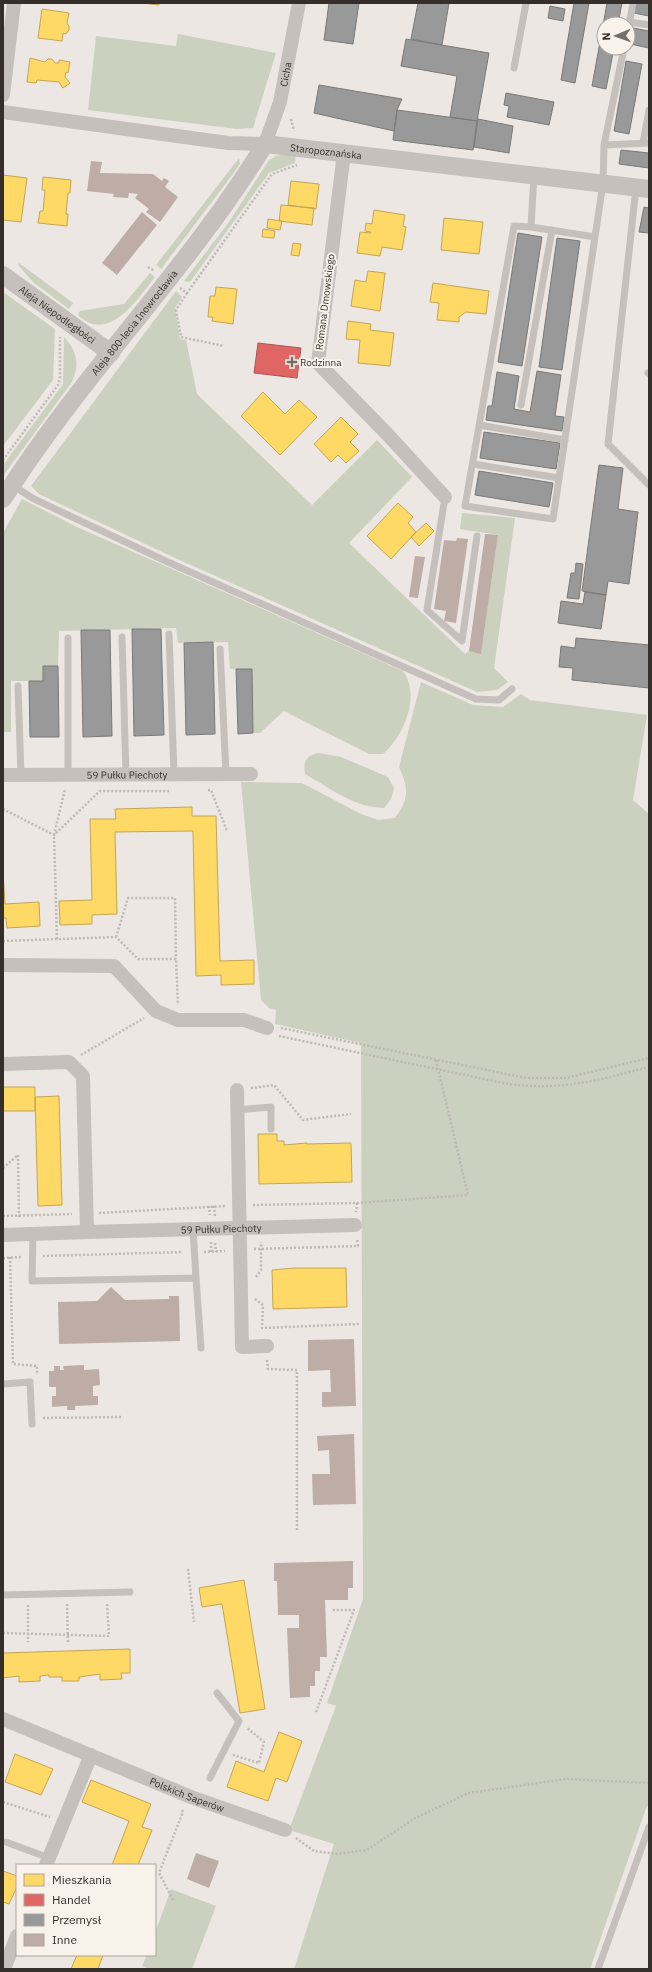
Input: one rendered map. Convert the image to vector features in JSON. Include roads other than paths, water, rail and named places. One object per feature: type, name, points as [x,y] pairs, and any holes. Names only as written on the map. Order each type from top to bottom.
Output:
[{"type":"street","points":[[3,95],[14,3]]},
{"type":"street","name":"Cicha","points":[[265,144],[280,102],[298,3]]},
{"type":"street","name":"Staropoznańska","points":[[3,112],[228,143],[265,144],[344,152],[642,188]]},
{"type":"street","name":"Aleja 800-lecia Inowrocławia","points":[[7,492],[49,431],[224,207],[265,144]]},
{"type":"street","name":"Romana Dmowskiego","points":[[344,152],[318,363],[389,436],[445,497]]},
{"type":"street","name":"Aleja Niepodległości","points":[[3,275],[68,320],[111,353]]},
{"type":"street","name":"59 Pułku Piechoty","points":[[3,775],[251,774]]},
{"type":"street","points":[[3,965],[114,966],[156,1012],[178,1020],[244,1020],[267,1028]]},
{"type":"street","points":[[3,1064],[69,1062],[83,1076],[87,1232]]},
{"type":"street","points":[[237,1090],[238,1228],[242,1347],[267,1346]]},
{"type":"street","name":"59 Pułku Piechoty","points":[[3,1235],[355,1225]]},
{"type":"street","name":"Polskich Saperów","points":[[3,1719],[190,1796],[285,1830]]},
{"type":"street","points":[[47,1861],[91,1755]]},
{"type":"street","points":[[4,1969],[16,1939]]},
{"type":"lane","points":[[514,68],[526,3]]},
{"type":"lane","points":[[631,16],[633,3]]},
{"type":"lane","points":[[636,23],[649,25]]},
{"type":"lane","points":[[595,237],[531,227],[514,226],[466,506],[553,519],[565,440],[603,183],[604,145],[622,56]]},
{"type":"lane","points":[[604,145],[646,143],[649,110]]},
{"type":"lane","points":[[531,227],[534,175]]},
{"type":"lane","points":[[642,188],[608,444],[649,485]]},
{"type":"lane","points":[[521,405],[552,230]]},
{"type":"lane","points":[[480,425],[565,440]]},
{"type":"lane","points":[[473,464],[559,478]]},
{"type":"lane","points":[[7,492],[34,499],[170,563],[476,699],[499,700],[512,689]]},
{"type":"lane","points":[[445,497],[427,610],[462,641],[477,536]]},
{"type":"lane","points":[[169,634],[174,774]]},
{"type":"lane","points":[[122,636],[126,775]]},
{"type":"lane","points":[[68,638],[68,775]]},
{"type":"lane","points":[[220,649],[226,774]]},
{"type":"lane","points":[[18,686],[21,775]]},
{"type":"lane","points":[[237,1110],[271,1107],[271,1129]]},
{"type":"lane","points":[[193,1229],[201,1348]]},
{"type":"lane","points":[[26,1234],[32,1282],[196,1278]]},
{"type":"lane","points":[[3,1384],[30,1382],[32,1421]]},
{"type":"lane","points":[[3,1595],[130,1592]]},
{"type":"lane","points":[[210,1778],[239,1722],[218,1693]]},
{"type":"lane","points":[[598,1969],[649,1827]]},
{"type":"lane","points":[[6,1842],[47,1861]]},
{"type":"place","name":"Rodzinna","points":[[292,362]]}]
